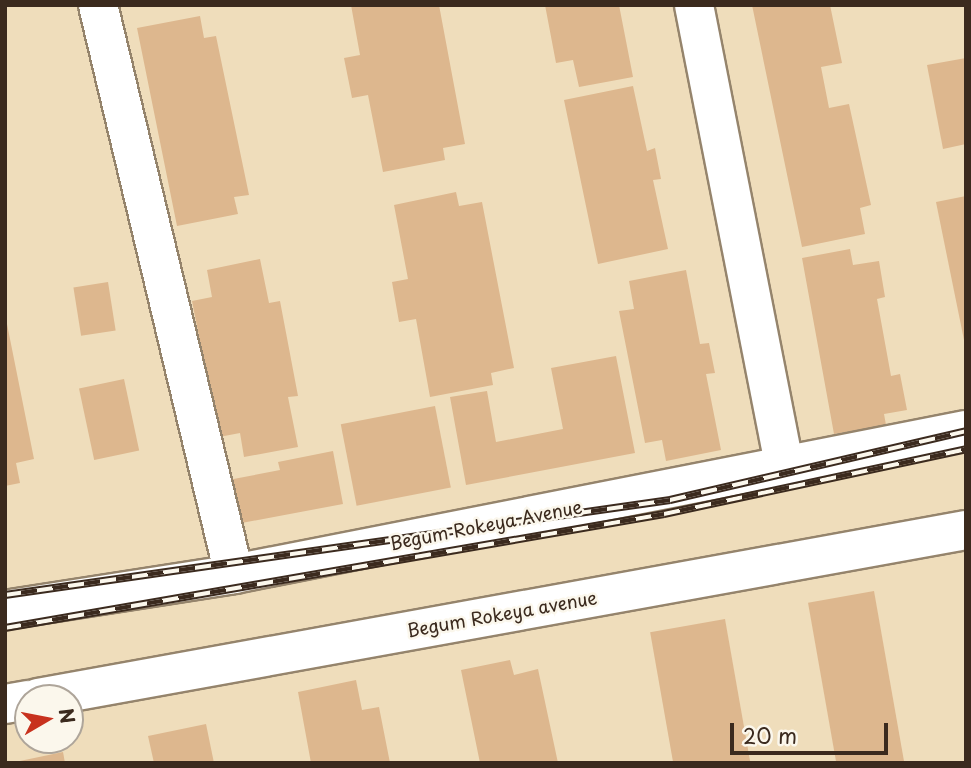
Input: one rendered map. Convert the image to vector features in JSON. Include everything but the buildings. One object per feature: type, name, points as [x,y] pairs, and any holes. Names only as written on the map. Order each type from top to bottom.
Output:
[{"type":"main road","points":[[98,5],[234,573]]},
{"type":"main road","points":[[694,5],[785,467]]},
{"type":"main road","name":"Begum Rokeya Avenue","points":[[5,610],[234,573],[966,430]]},
{"type":"main road","name":"Begum Rokeya avenue","points":[[84,690],[966,530]]},
{"type":"railway","points":[[5,595],[670,500],[966,431]]},
{"type":"railway","points":[[5,628],[664,514],[966,449]]}]
